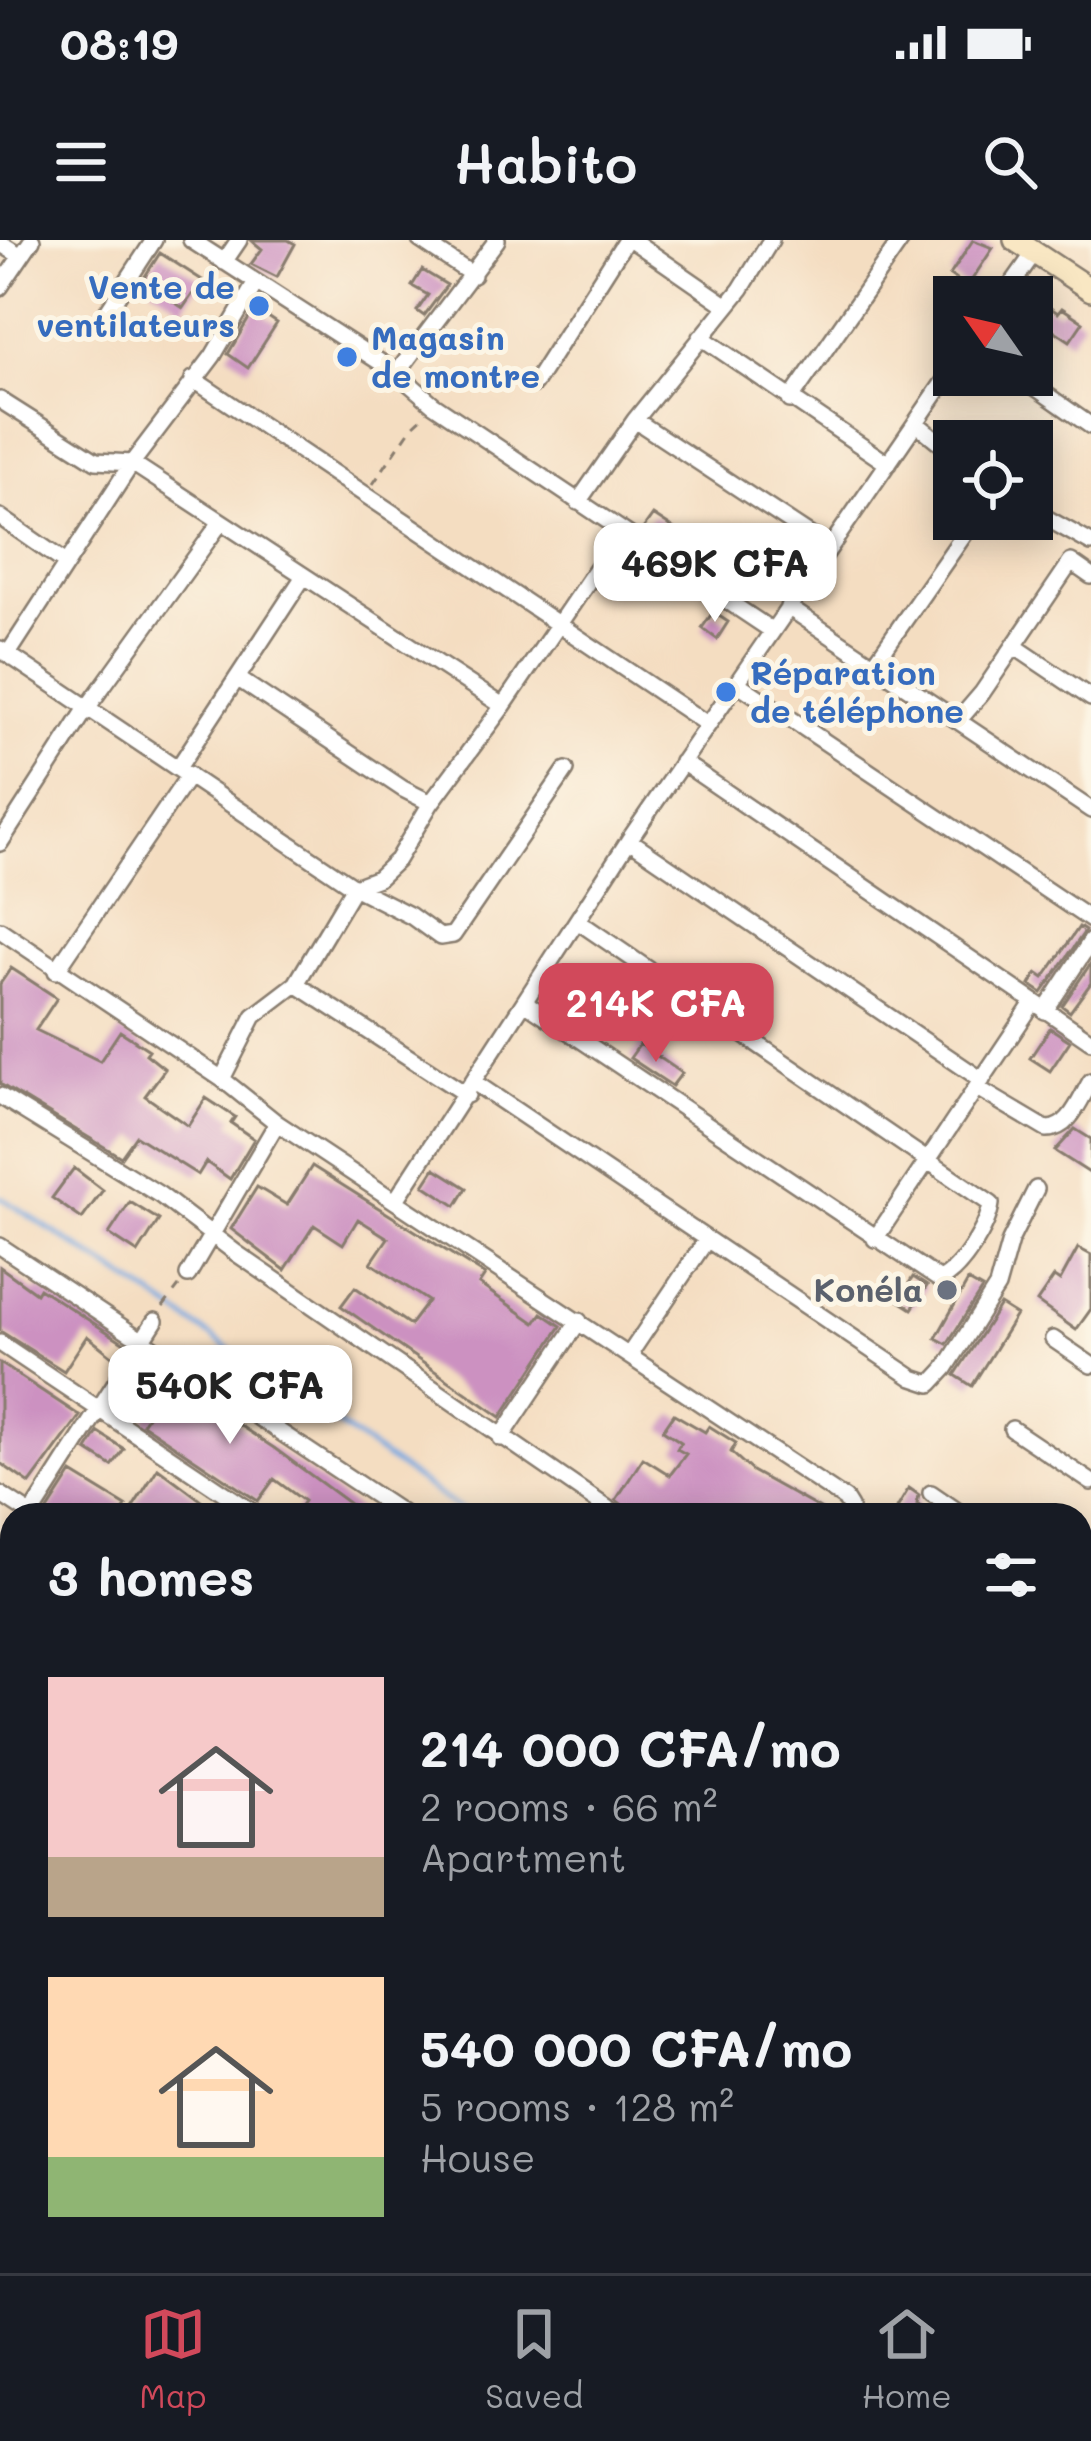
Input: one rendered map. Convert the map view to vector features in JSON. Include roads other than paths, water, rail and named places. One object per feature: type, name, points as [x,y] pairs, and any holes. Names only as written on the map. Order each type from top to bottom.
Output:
[{"type":"street","points":[[0,287],[32,240]]},
{"type":"street","points":[[103,318],[154,240]]},
{"type":"street","points":[[191,240],[397,373],[433,404],[771,630]]},
{"type":"street","points":[[224,262],[239,240]]},
{"type":"street","points":[[420,240],[473,275]]},
{"type":"street","points":[[397,373],[497,240]]},
{"type":"street","points":[[534,385],[629,240],[726,305]]},
{"type":"street","points":[[578,502],[635,420],[741,289],[771,240]]},
{"type":"street","points":[[790,400],[901,240]]},
{"type":"street","points":[[0,243],[21,256]]},
{"type":"street","points":[[1012,276],[1024,246],[1091,290]]},
{"type":"street","points":[[255,284],[213,356],[132,463],[4,652],[354,886],[440,937],[453,935],[566,770]]},
{"type":"street","points":[[701,337],[888,464]]},
{"type":"street","points":[[193,379],[707,724]]},
{"type":"street","points":[[396,1200],[628,840],[934,396]]},
{"type":"street","points":[[1048,396],[1091,426]]},
{"type":"street","points":[[0,400],[96,460],[132,463],[503,706]]},
{"type":"street","points":[[635,420],[828,547]]},
{"type":"street","points":[[916,423],[933,437]]},
{"type":"street","points":[[0,517],[66,563]]},
{"type":"street","points":[[0,843],[87,708],[221,522]]},
{"type":"street","points":[[958,721],[1088,542],[1053,522]]},
{"type":"street","points":[[222,1079],[254,1016],[296,984],[354,886],[378,878],[397,860],[431,803],[621,533]]},
{"type":"street","points":[[874,664],[960,540]]},
{"type":"street","points":[[1071,562],[1091,576]]},
{"type":"street","points":[[56,970],[304,576]]},
{"type":"street","points":[[788,607],[1091,810]]},
{"type":"street","points":[[1014,646],[1091,698]]},
{"type":"street","points":[[237,678],[431,803]]},
{"type":"street","points":[[737,683],[1091,920]]},
{"type":"street","points":[[682,762],[1091,1041]]},
{"type":"street","points":[[628,840],[1046,1129],[1066,1122],[1091,1081]]},
{"type":"street","points":[[526,1003],[940,1280],[946,1280],[986,1223],[991,1204],[579,922]]},
{"type":"street","points":[[0,930],[222,1079],[278,1123],[847,1503]]},
{"type":"street","points":[[875,1239],[979,1084],[1091,940]]},
{"type":"street","points":[[296,984],[707,1239],[913,1378],[931,1384],[945,1370],[997,1287],[1010,1241],[1036,1189]]},
{"type":"street","points":[[0,1096],[160,1195],[599,1503]]},
{"type":"street","points":[[188,1276],[278,1123]]},
{"type":"street","points":[[629,1355],[707,1239]]},
{"type":"street","points":[[0,1246],[387,1503]]},
{"type":"street","points":[[40,1503],[157,1317]]},
{"type":"street","points":[[501,1438],[579,1322]]},
{"type":"street","points":[[1053,1339],[1091,1365]]},
{"type":"street","points":[[0,1343],[239,1503]]},
{"type":"street","points":[[1012,1429],[1091,1482]]},
{"type":"street","points":[[931,1493],[946,1503]]},
{"type":"waterway","points":[[0,1197],[156,1298],[451,1503]]},
{"type":"place","name":"Vente de ventilateurs","points":[[259,306]]},
{"type":"place","name":"Magasin de montre","points":[[347,357]]},
{"type":"place","name":"Réparation de téléphone","points":[[726,692]]},
{"type":"place","name":"Konéla","points":[[947,1290]]}]
